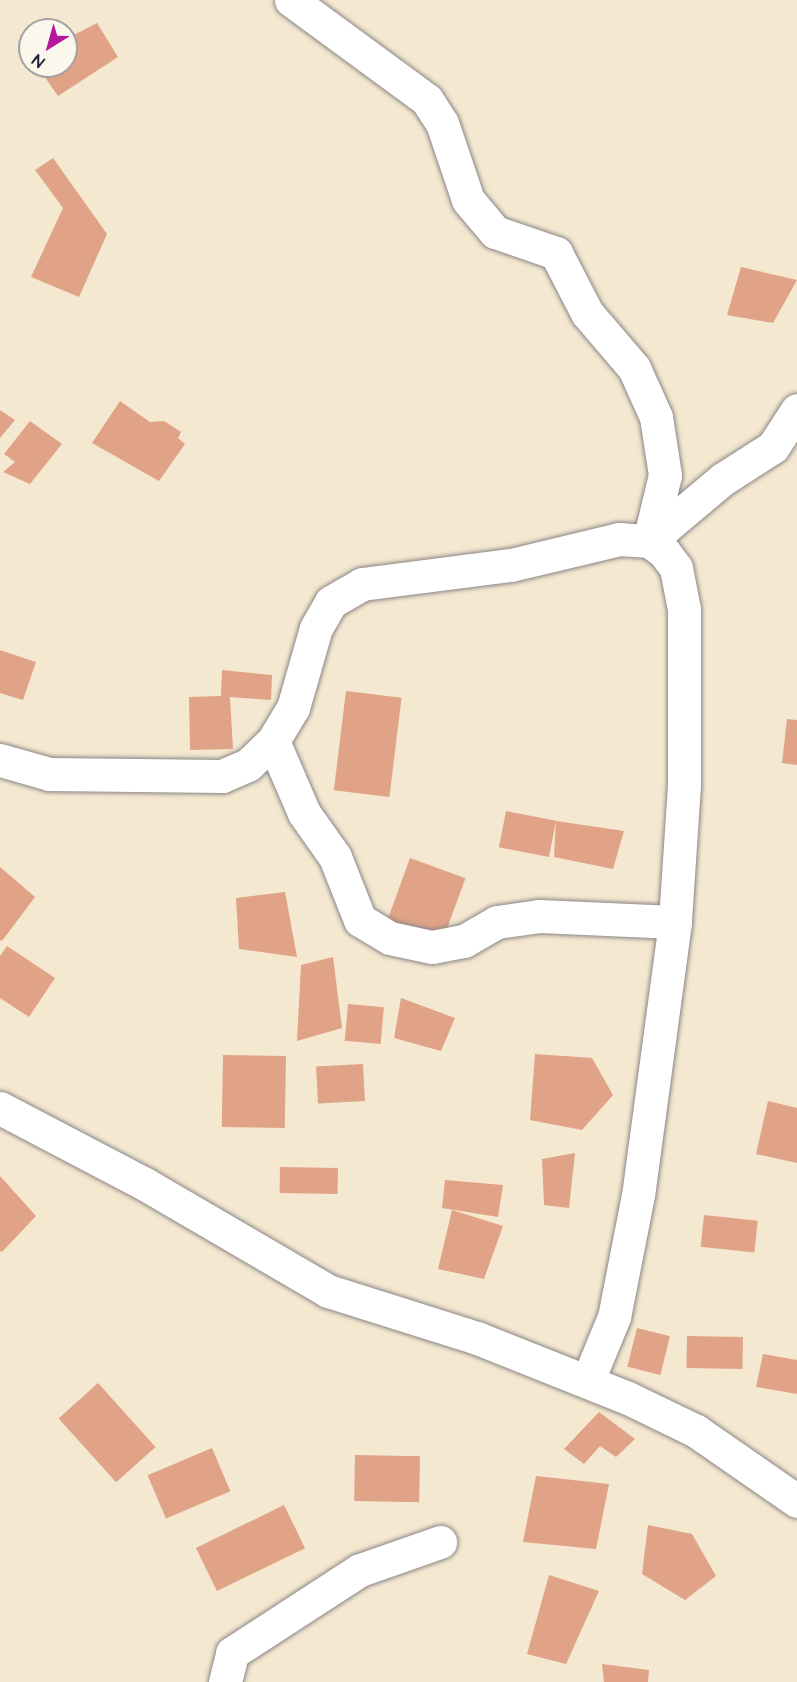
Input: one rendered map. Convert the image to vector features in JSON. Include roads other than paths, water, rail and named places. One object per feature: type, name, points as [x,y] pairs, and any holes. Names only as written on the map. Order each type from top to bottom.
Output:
[{"type":"street","points":[[291,0],[427,100],[442,123],[468,200],[495,232],[556,253],[587,313],[634,368],[656,417],[665,475],[649,541]]},
{"type":"street","points":[[649,541],[723,479],[773,447],[796,419]]},
{"type":"street","points":[[0,760],[49,774],[222,776],[248,765],[273,741],[293,708],[315,628],[331,602],[362,584],[511,565],[619,539],[649,541],[676,568],[684,609],[684,785],[675,922],[638,1196],[614,1317],[588,1380]]},
{"type":"street","points":[[273,741],[304,813],[334,857],[360,920],[390,938],[432,947],[464,941],[497,922],[538,916],[675,922]]},
{"type":"street","points":[[0,1108],[145,1184],[328,1292],[588,1380],[696,1431],[797,1501]]},
{"type":"street","points":[[225,1682],[232,1653],[360,1570],[440,1542]]}]
